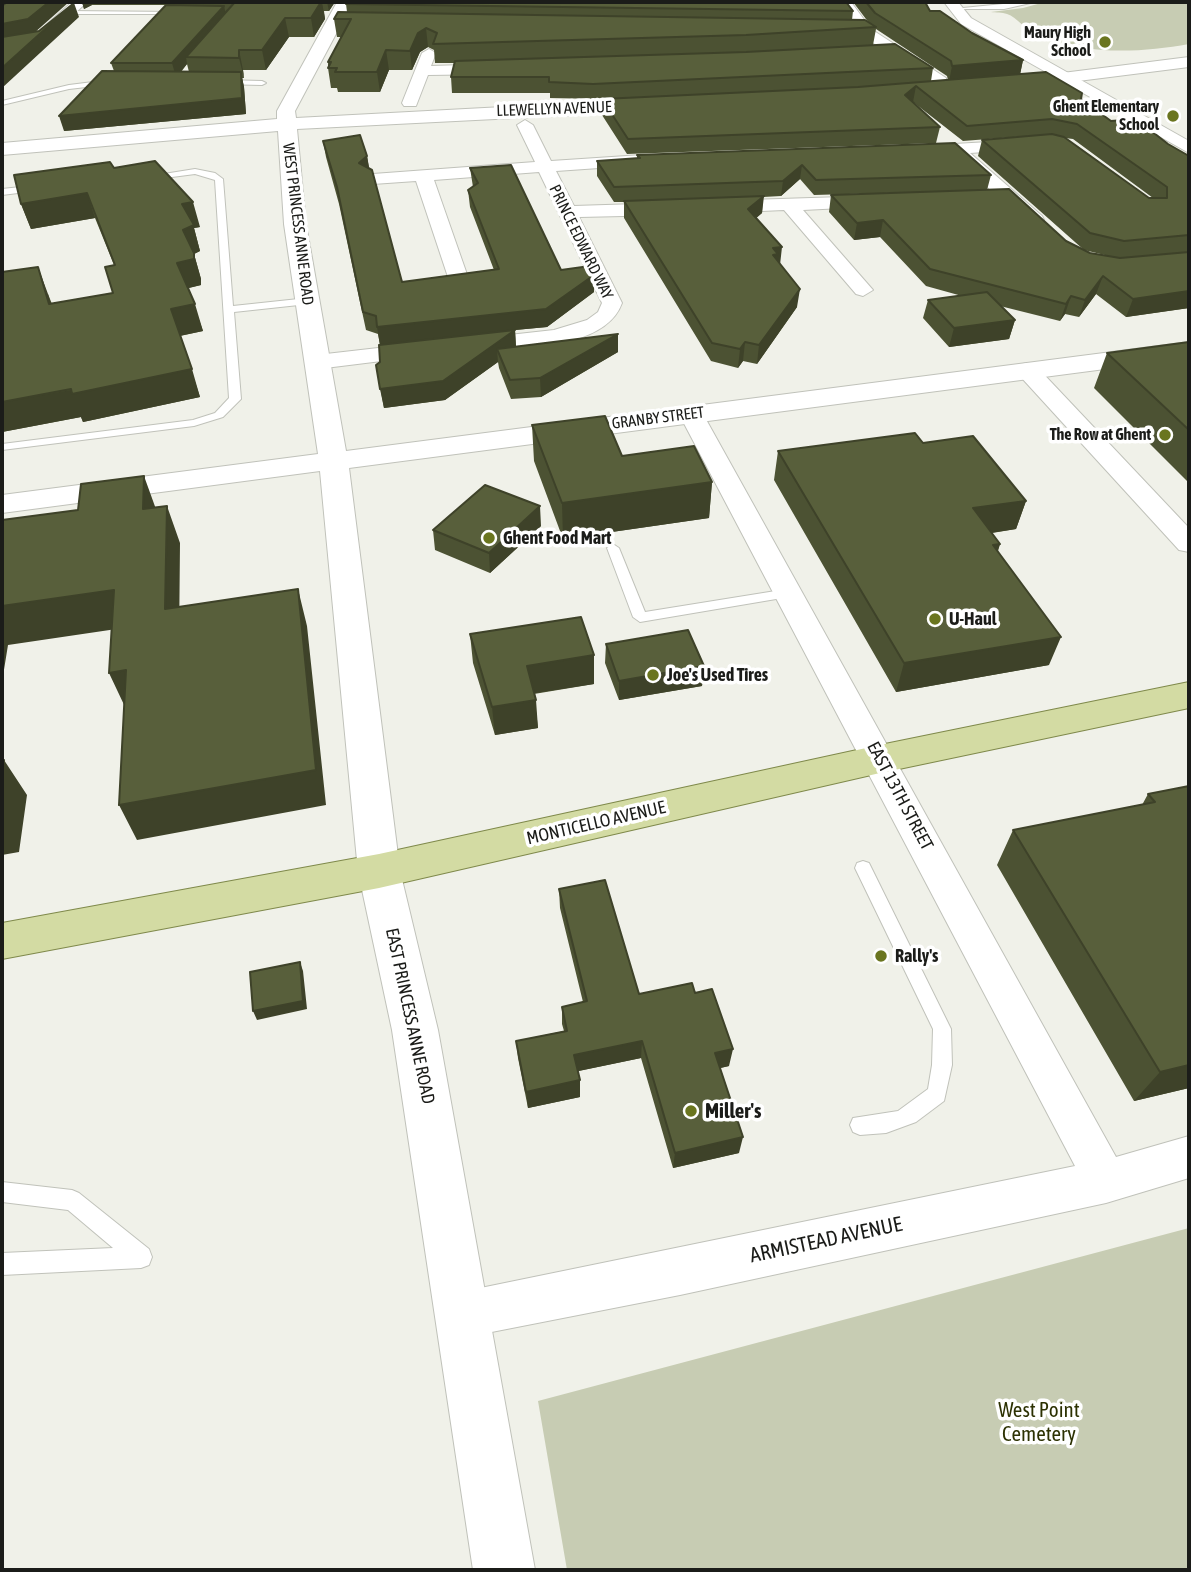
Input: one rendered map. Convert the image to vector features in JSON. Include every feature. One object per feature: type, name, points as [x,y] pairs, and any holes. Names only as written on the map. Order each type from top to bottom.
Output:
[{"type":"main road","name":"MONTICELLO AVENUE","points":[[2,941],[379,871],[880,759],[1189,695]]},
{"type":"street","points":[[2,46],[38,40],[80,2]]},
{"type":"street","points":[[844,2],[866,32],[948,85]]},
{"type":"street","points":[[954,5],[966,22],[1189,148]]},
{"type":"street","name":"WEST PRINCESS ANNE ROAD","points":[[331,460],[295,224],[286,111],[339,17]]},
{"type":"street","points":[[845,32],[866,32]]},
{"type":"street","points":[[410,103],[434,37]]},
{"type":"street","points":[[869,54],[894,52]]},
{"type":"street","points":[[991,87],[1189,62]]},
{"type":"street","points":[[422,71],[512,68]]},
{"type":"street","points":[[919,93],[948,85]]},
{"type":"street","points":[[1003,102],[1120,91]]},
{"type":"street","name":"LLEWELLYN AVENUE","points":[[71,163],[287,132],[496,111],[677,104]]},
{"type":"street","name":"LLEWELLYN AVENUE","points":[[2,149],[287,132],[664,119]]},
{"type":"street","name":"PRINCE EDWARD WAY","points":[[317,362],[578,332],[604,322],[612,312],[612,303],[568,212],[533,166],[525,125]]},
{"type":"street","points":[[939,134],[1050,234]]},
{"type":"street","points":[[908,152],[1036,143]]},
{"type":"street","points":[[373,178],[658,160]]},
{"type":"street","points":[[423,175],[460,283]]},
{"type":"street","points":[[976,198],[1011,197]]},
{"type":"street","points":[[568,212],[895,201]]},
{"type":"street","points":[[788,204],[863,290]]},
{"type":"street","name":"GRANBY STREET","points":[[2,504],[1189,349]]},
{"type":"street","points":[[1027,370],[1189,544]]},
{"type":"street","name":"EAST 13TH STREET","points":[[691,414],[880,759],[1105,1181]]},
{"type":"street","name":"EAST PRINCESS ANNE ROAD","points":[[331,460],[340,504],[379,871],[415,1030],[504,1570]]},
{"type":"street","name":"ARMISTEAD AVENUE","points":[[461,1315],[680,1272],[1105,1181],[1189,1157]]},
{"type":"lane","points":[[954,5],[1004,7],[1032,2]]},
{"type":"lane","points":[[68,12],[186,14]]},
{"type":"lane","points":[[2,103],[69,87],[117,81]]},
{"type":"lane","points":[[206,82],[262,83]]},
{"type":"lane","points":[[2,447],[194,423],[219,415],[235,399],[217,176],[199,172],[137,178]]},
{"type":"lane","points":[[2,192],[51,187]]},
{"type":"lane","points":[[229,309],[308,301]]},
{"type":"lane","points":[[612,548],[640,617],[788,593]]},
{"type":"lane","points":[[860,1125],[897,1124],[915,1112],[937,1094],[942,1065],[942,1029],[863,868]]},
{"type":"lane","points":[[2,1192],[72,1200],[141,1257],[2,1264]]},
{"type":"green space","name":"Maury High School","points":[[1045,2],[1189,2],[1189,44],[1132,50],[1075,47],[1038,36],[1007,14],[991,12]]},
{"type":"green space","name":"West Point Cemetery","points":[[1189,1228],[1189,1570],[567,1570],[538,1401]]},
{"type":"building","points":[[7,2],[49,2],[28,19],[2,24],[2,6]]},
{"type":"building","points":[[235,2],[321,2],[311,18],[285,18],[262,50],[239,50],[239,58],[186,57]]},
{"type":"building","points":[[846,2],[853,11],[346,4]]},
{"type":"building","points":[[866,2],[925,2],[930,11],[940,11],[972,33],[1023,60],[952,66],[951,61],[875,13]]},
{"type":"building","points":[[74,3],[2,68],[2,37],[39,31]]},
{"type":"building","points":[[166,5],[224,6],[172,63],[111,63]]},
{"type":"building","points":[[338,12],[865,20],[876,27],[746,35],[433,44],[437,33],[426,28],[418,33],[410,51],[386,50],[377,72],[335,72],[337,68],[328,68],[331,62],[328,62],[351,19],[334,19]]},
{"type":"building","points":[[895,44],[933,68],[593,84],[549,82],[549,77],[451,77],[455,61],[746,52]]},
{"type":"building","points":[[102,71],[241,72],[242,98],[59,116]]},
{"type":"building","points":[[1046,72],[1082,93],[1081,99],[1111,121],[1136,119],[1168,144],[1189,156],[1189,235],[1124,241],[1090,233],[982,140],[1052,134],[1064,137],[1149,198],[1167,198],[1167,187],[1077,124],[1052,119],[967,126],[916,86],[905,95],[940,127],[628,139],[602,99],[858,87]]},
{"type":"building","points":[[360,135],[367,156],[359,163],[372,170],[402,282],[499,269],[468,190],[478,183],[470,168],[511,165],[561,270],[590,266],[594,275],[546,309],[377,327],[376,316],[363,312],[337,187],[323,141]]},
{"type":"building","points":[[955,143],[991,175],[816,180],[802,165],[783,181],[614,187],[597,161],[640,158],[637,155]]},
{"type":"building","points":[[155,161],[193,202],[182,204],[194,225],[183,230],[194,253],[194,259],[177,263],[195,304],[171,309],[192,369],[72,394],[71,389],[2,402],[2,272],[38,267],[49,304],[113,293],[105,267],[115,265],[87,193],[21,204],[14,175],[110,162],[114,168]]},
{"type":"building","points":[[1009,189],[1066,241],[1090,253],[1120,258],[1189,252],[1189,291],[1133,299],[1103,276],[1085,300],[1071,296],[1066,304],[930,269],[883,220],[857,223],[831,195]]},
{"type":"building","points":[[764,196],[748,209],[782,247],[773,248],[778,254],[773,255],[800,289],[759,345],[745,342],[740,349],[712,343],[624,201]]},
{"type":"building","points":[[987,292],[1015,320],[954,328],[928,300]]},
{"type":"building","points":[[515,330],[443,381],[380,389],[376,365],[380,362],[379,345]]},
{"type":"building","points":[[618,334],[540,378],[510,380],[497,349]]},
{"type":"building","points":[[1189,342],[1189,430],[1107,353]]},
{"type":"building","points":[[605,416],[622,456],[694,446],[712,482],[562,503],[532,425]]},
{"type":"building","name":"U-Haul","points":[[915,433],[923,443],[973,436],[1026,501],[973,508],[1000,544],[993,545],[1061,637],[904,663],[778,451]]},
{"type":"building","points":[[144,476],[143,509],[167,506],[165,609],[298,589],[316,770],[119,805],[126,670],[109,673],[114,590],[2,606],[2,520],[78,510],[81,484]]},
{"type":"building","points":[[485,485],[540,506],[489,553],[433,530]]},
{"type":"building","points":[[581,617],[594,655],[527,666],[536,700],[492,707],[470,634]]},
{"type":"building","points":[[688,630],[704,666],[619,681],[606,644]]},
{"type":"building","points":[[1189,786],[1189,1065],[1160,1072],[1013,830],[1155,802],[1148,794]]},
{"type":"building","points":[[605,880],[639,994],[692,983],[695,993],[712,989],[733,1049],[715,1053],[743,1137],[675,1153],[642,1041],[574,1055],[580,1080],[526,1092],[516,1041],[567,1031],[562,1007],[587,1001],[559,889]]},
{"type":"building","points":[[300,962],[303,1001],[253,1011],[250,972]]},
{"type":"place","name":"Maury High School","points":[[1105,42]]},
{"type":"place","name":"Ghent Elementary School","points":[[1173,116]]},
{"type":"place","name":"The Row at Ghent","points":[[1165,435]]},
{"type":"place","name":"Ghent Food Mart","points":[[489,538]]},
{"type":"place","name":"U-Haul","points":[[935,619]]},
{"type":"place","name":"Joe's Used Tires","points":[[653,675]]},
{"type":"place","name":"Rally's","points":[[881,956]]},
{"type":"place","name":"Miller's","points":[[691,1111]]}]
